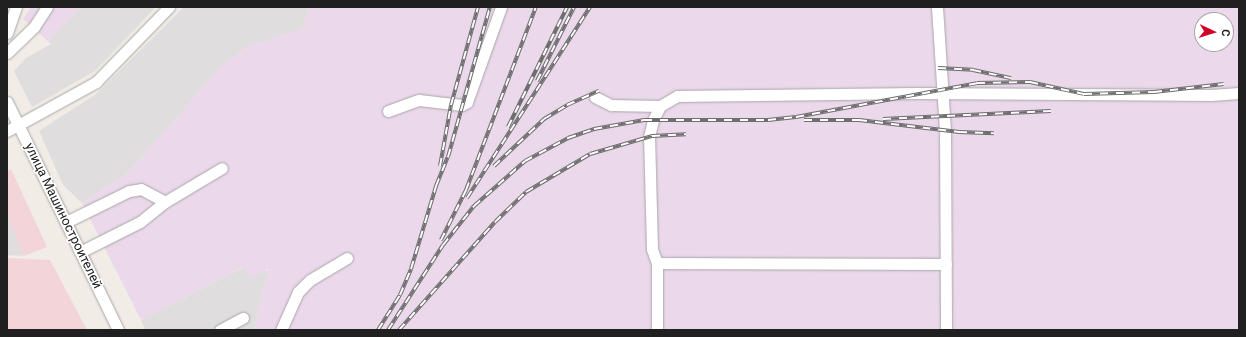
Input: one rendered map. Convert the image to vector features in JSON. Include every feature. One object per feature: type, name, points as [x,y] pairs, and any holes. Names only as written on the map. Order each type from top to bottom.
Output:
[{"type":"street","points":[[7,33],[16,7]]},
{"type":"street","points":[[7,53],[34,27],[47,7]]},
{"type":"street","points":[[7,131],[96,82],[169,7]]},
{"type":"street","points":[[388,111],[419,100],[462,106],[467,102],[501,7]]},
{"type":"street","points":[[937,7],[943,94],[946,330]]},
{"type":"street","points":[[594,97],[611,105],[660,106],[677,96],[692,94],[1140,96],[1239,93]]},
{"type":"street","name":"улица Машиностроителей","points":[[7,102],[118,330]]},
{"type":"street","points":[[657,330],[658,263],[652,249],[649,137],[653,120],[660,106]]},
{"type":"street","points":[[80,252],[140,222],[165,202],[222,168]]},
{"type":"street","points":[[66,222],[129,191],[141,189],[165,202]]},
{"type":"street","points":[[281,330],[298,292],[310,280],[347,258]]},
{"type":"street","points":[[658,263],[946,264]]},
{"type":"street","points":[[220,330],[243,318]]},
{"type":"shaded area","points":[[27,7],[81,7],[48,41],[23,19],[30,9]]},
{"type":"shaded area","points":[[81,7],[156,7],[95,71],[32,107],[14,71],[26,58],[51,44],[48,41]]},
{"type":"shaded area","points":[[184,7],[309,7],[303,29],[249,46],[222,66],[128,173],[82,203],[63,185],[39,131],[96,94]]},
{"type":"shaded area","points":[[309,7],[1239,7],[1239,330],[254,330],[268,271],[267,269],[251,279],[243,267],[141,320],[82,203],[128,173],[222,66],[249,46],[303,29]]},
{"type":"shaded area","points":[[11,169],[47,247],[24,256],[7,216],[7,171]]},
{"type":"shaded area","points":[[7,216],[22,251],[24,256],[7,255]]},
{"type":"shaded area","points":[[7,258],[50,260],[87,330],[7,330]]},
{"type":"shaded area","points":[[244,267],[268,271],[254,330],[145,330],[141,320]]},
{"type":"railway","points":[[440,166],[451,105],[478,7]]},
{"type":"railway","points":[[378,330],[400,295],[411,269],[436,186],[448,157],[490,7]]},
{"type":"railway","points":[[441,240],[466,190],[536,7]]},
{"type":"railway","points":[[508,127],[567,7]]},
{"type":"railway","points":[[537,81],[574,7]]},
{"type":"railway","points":[[467,198],[590,7]]},
{"type":"railway","points":[[938,68],[973,70],[1011,78]]},
{"type":"railway","points":[[388,330],[443,245],[474,206],[525,161],[568,138],[594,129],[644,120],[768,120],[796,117],[977,83],[1030,82],[1084,94],[1154,92],[1224,84]]},
{"type":"railway","points":[[494,166],[544,119],[567,105],[599,91]]},
{"type":"railway","points":[[883,119],[1051,111]]},
{"type":"railway","points":[[804,120],[859,120],[959,132],[994,133]]},
{"type":"railway","points":[[399,330],[495,222],[526,192],[590,154],[652,136],[686,134]]}]
